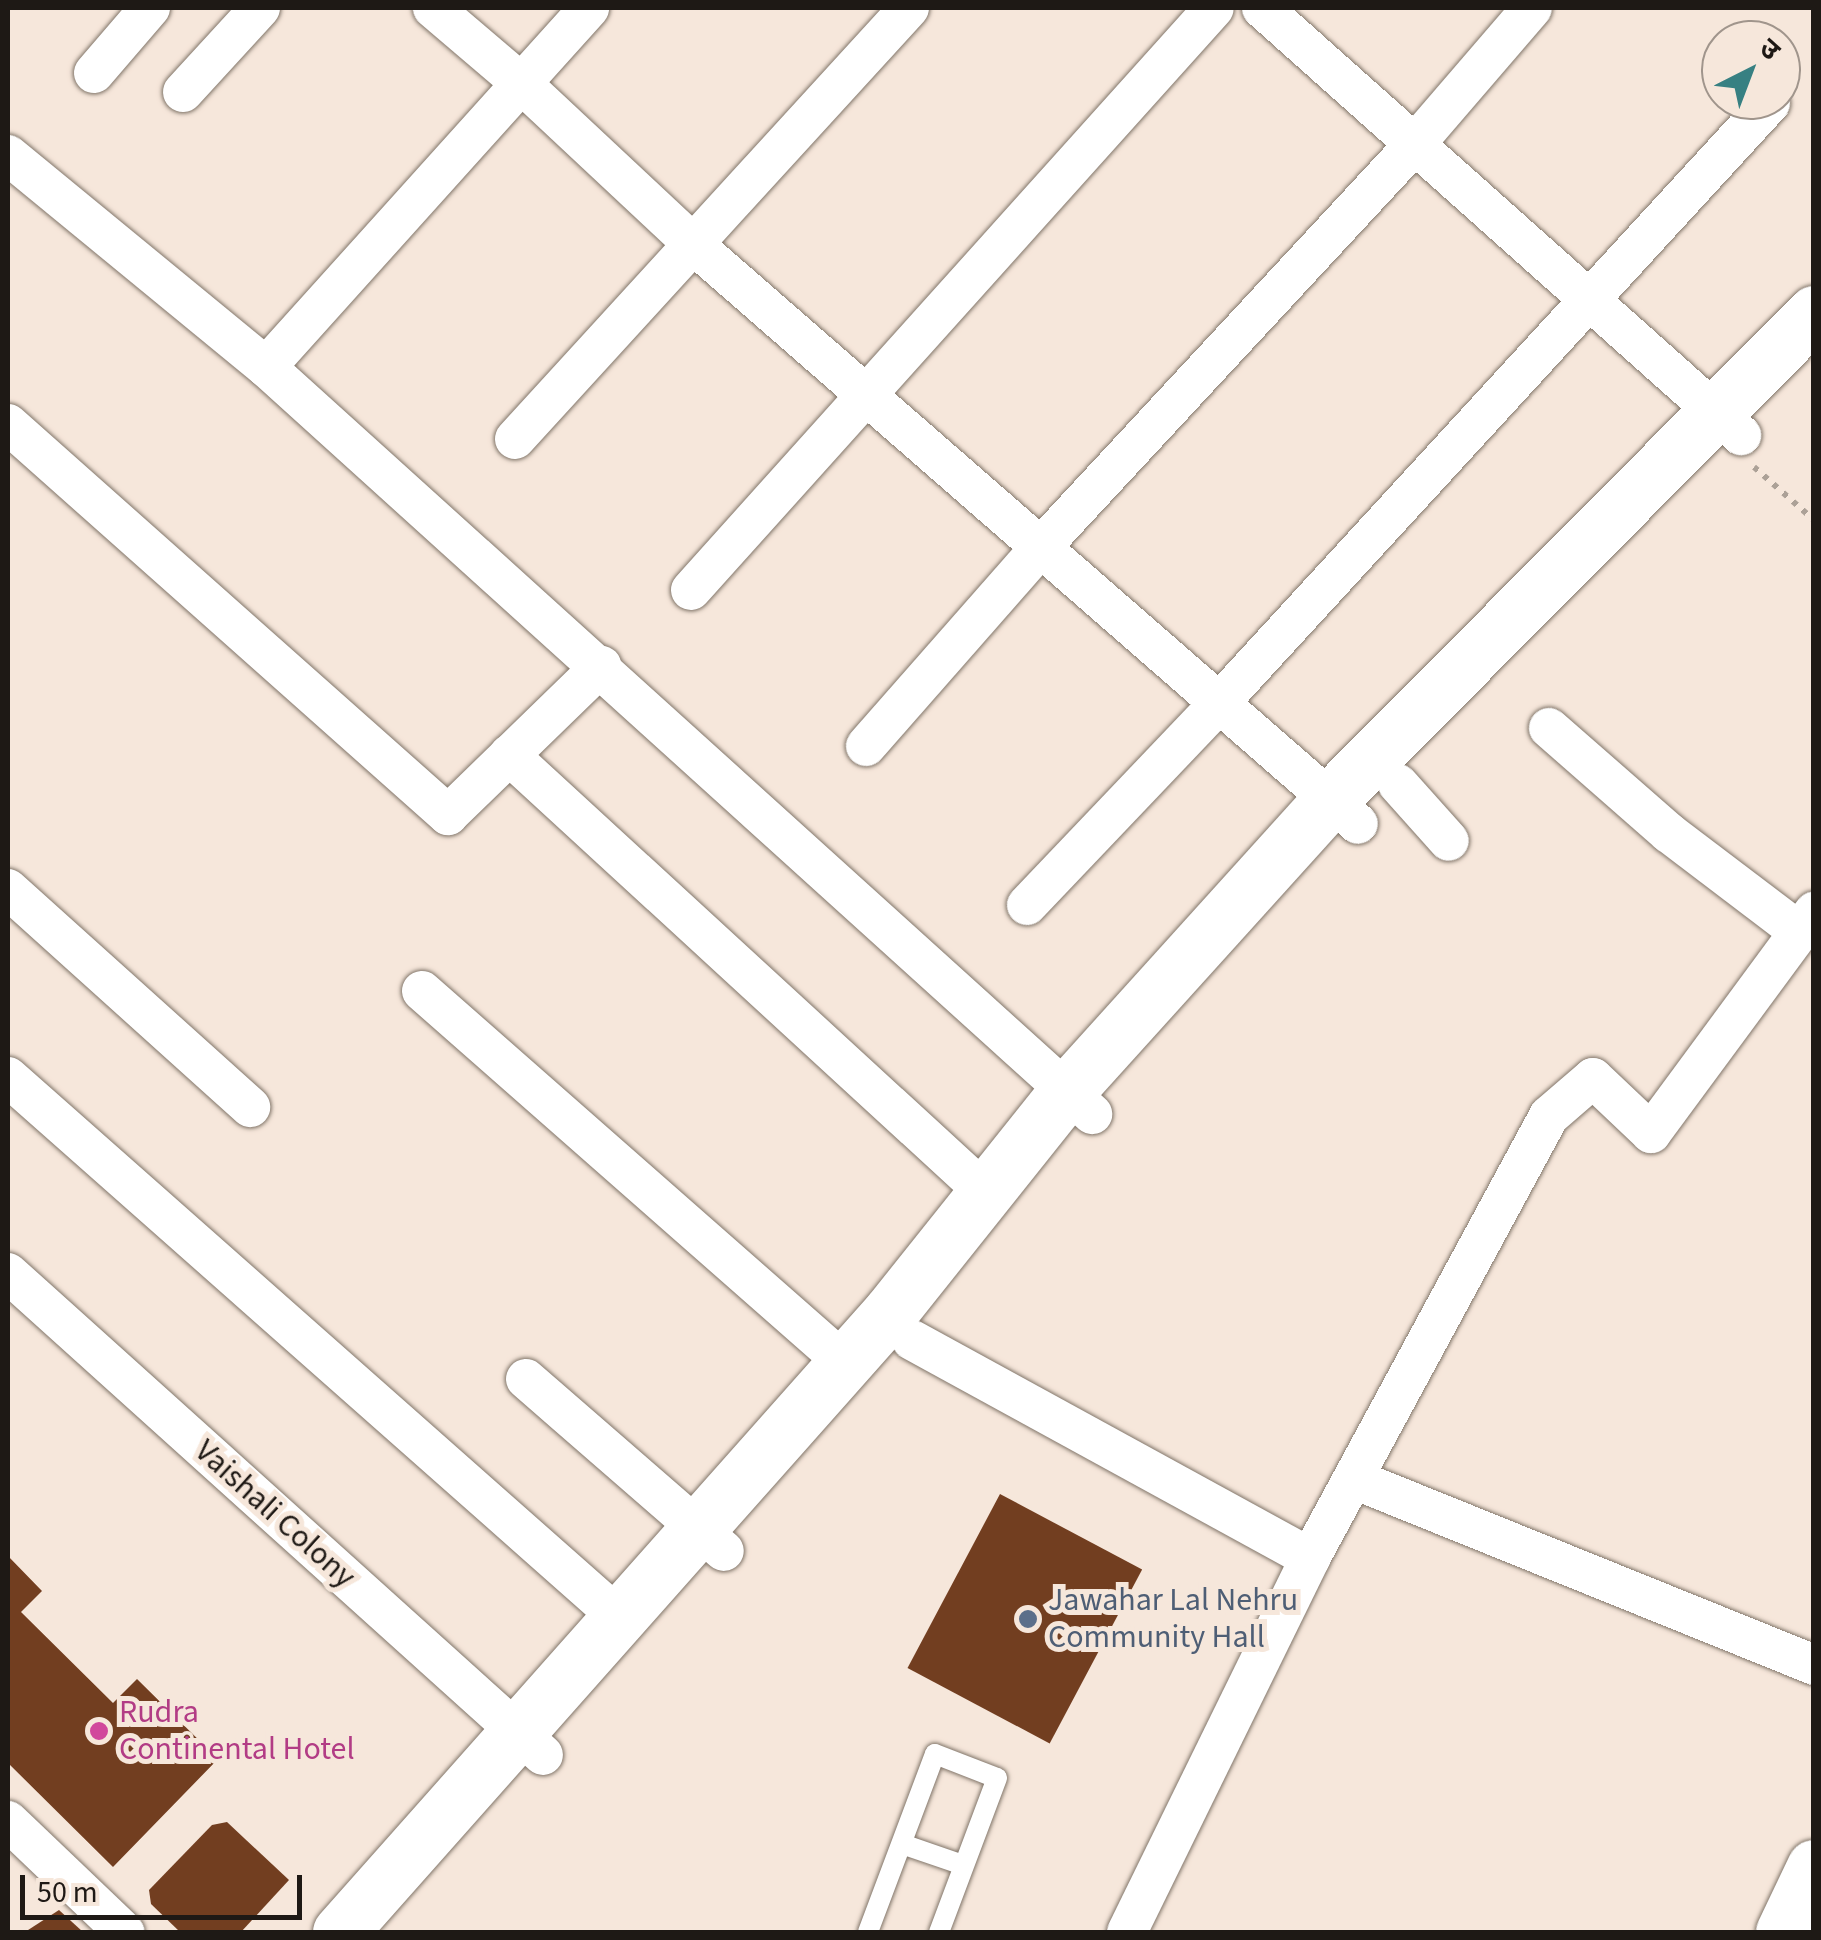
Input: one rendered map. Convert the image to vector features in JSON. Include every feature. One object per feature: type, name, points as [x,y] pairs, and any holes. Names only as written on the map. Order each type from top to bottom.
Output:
[{"type":"street","points":[[94,73],[150,8]]},
{"type":"street","points":[[183,92],[260,8]]},
{"type":"street","points":[[432,8],[521,83],[693,244],[1344,812]]},
{"type":"street","points":[[266,367],[589,8]]},
{"type":"street","points":[[515,439],[909,8]]},
{"type":"street","points":[[691,590],[1214,8]]},
{"type":"street","points":[[1262,8],[1587,298],[1729,431]]},
{"type":"street","points":[[866,746],[1041,547],[1414,144],[1532,8]]},
{"type":"street","points":[[1027,905],[1220,702],[1753,120]]},
{"type":"street","points":[[8,155],[266,367],[601,666],[1079,1103]]},
{"type":"street","points":[[1344,812],[1398,784],[1729,431],[1814,314]]},
{"type":"street","points":[[387,1932],[622,1620],[712,1541],[846,1363],[986,1192],[1079,1103],[1344,812],[1729,431],[1814,363]]},
{"type":"street","points":[[8,424],[448,815],[601,666]]},
{"type":"street","points":[[1128,1932],[1310,1558],[1549,1116],[1593,1078],[1651,1132],[1806,922],[1670,833],[1548,728]]},
{"type":"street","points":[[509,756],[986,1192]]},
{"type":"street","points":[[1398,784],[1449,841]]},
{"type":"street","points":[[8,889],[250,1107]]},
{"type":"street","points":[[422,991],[846,1363]]},
{"type":"street","points":[[8,1076],[622,1620]]},
{"type":"street","points":[[340,1932],[531,1744],[712,1541],[912,1340],[1079,1103]]},
{"type":"street","name":"Vaishali Colony","points":[[8,1273],[531,1744]]},
{"type":"street","points":[[912,1340],[1310,1558]]},
{"type":"street","points":[[526,1379],[712,1541]]},
{"type":"street","points":[[1354,1480],[1814,1665]]},
{"type":"street","points":[[8,1821],[124,1932]]},
{"type":"street","points":[[1783,1932],[1814,1866]]},
{"type":"lane","points":[[868,1932],[934,1754],[997,1778],[938,1932]]},
{"type":"lane","points":[[902,1844],[963,1865]]},
{"type":"path","points":[[1729,431],[1814,520]]},
{"type":"building","name":"Jawahar Lal Nehru Community Hall","points":[[1000,1494],[1142,1570],[1050,1744],[908,1668]]},
{"type":"building","name":"Rudra Continental Hotel","points":[[8,1556],[42,1591],[21,1612],[113,1703],[137,1679],[218,1759],[113,1867],[8,1763]]},
{"type":"building","points":[[227,1822],[289,1880],[241,1932],[180,1932],[151,1904],[149,1890],[212,1825]]},
{"type":"building","points":[[59,1910],[83,1932],[25,1932]]},
{"type":"place","name":"Jawahar Lal Nehru Community Hall","points":[[1028,1619]]},
{"type":"place","name":"Rudra Continental Hotel","points":[[99,1731]]}]
